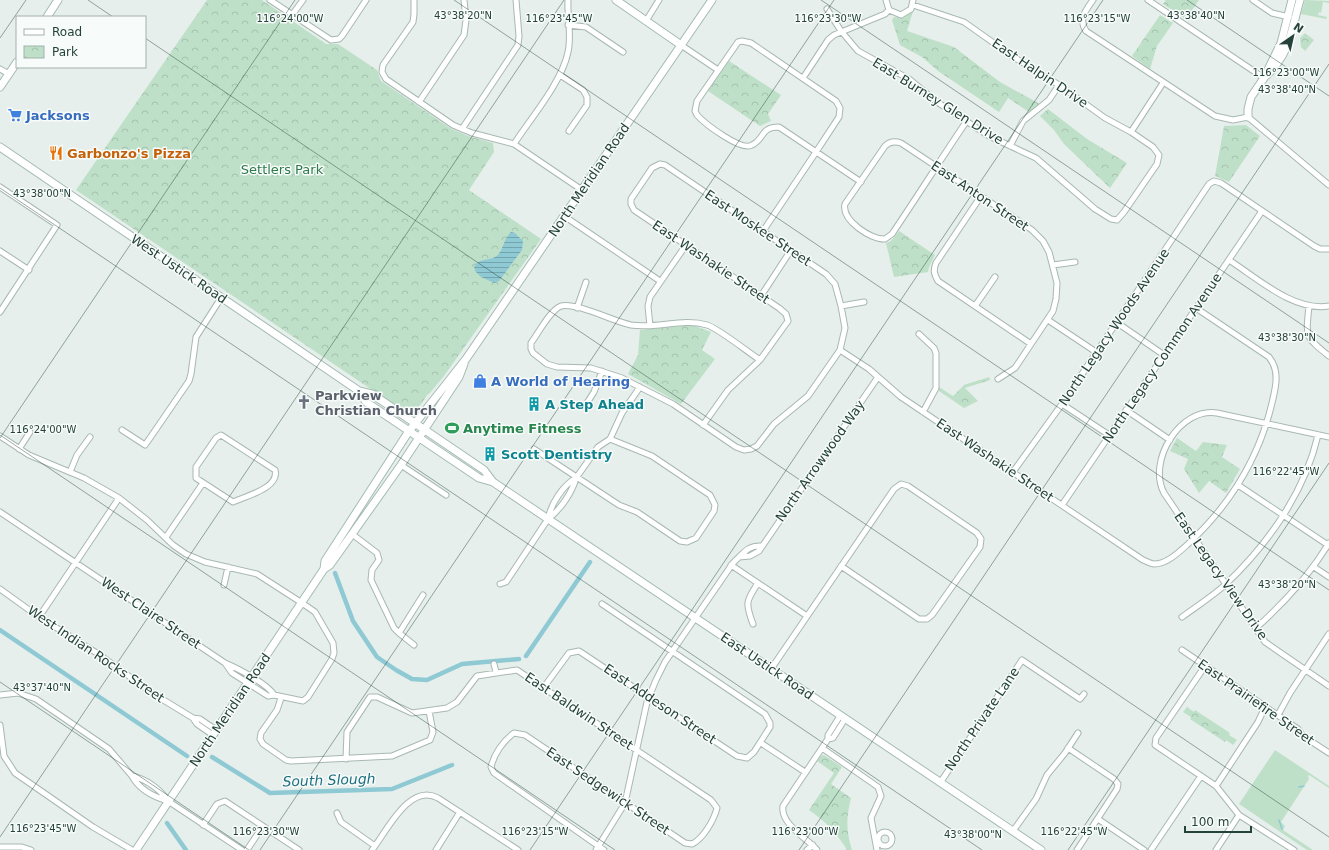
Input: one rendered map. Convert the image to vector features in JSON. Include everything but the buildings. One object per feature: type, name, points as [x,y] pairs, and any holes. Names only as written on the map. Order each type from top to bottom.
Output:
[{"type":"main road","points":[[48,16],[58,0]]},
{"type":"main road","points":[[616,0],[681,45]]},
{"type":"main road","name":"North Meridian Road","points":[[136,850],[324,569],[330,565],[339,546],[409,431],[466,359],[712,0]]},
{"type":"main road","points":[[1248,117],[1251,97],[1264,78],[1282,60],[1289,43],[1292,0]]},
{"type":"main road","points":[[1291,18],[1300,0]]},
{"type":"main road","points":[[0,87],[16,63]]},
{"type":"main road","name":"West Ustick Road","points":[[0,147],[359,391],[372,394],[415,424]]},
{"type":"main road","name":"North Meridian Road","points":[[339,546],[352,534],[401,465],[459,377],[466,359]]},
{"type":"main road","name":"West Ustick Road","points":[[359,391],[366,402],[419,438]]},
{"type":"main road","name":"East Ustick Road","points":[[415,424],[484,470],[493,482]]},
{"type":"main road","name":"East Ustick Road","points":[[419,438],[479,478],[493,482],[1041,850]]},
{"type":"street","points":[[270,0],[328,39],[335,40],[342,36],[366,0]]},
{"type":"street","points":[[292,15],[303,0]]},
{"type":"street","points":[[414,0],[414,14],[412,22],[383,65],[382,72],[386,79],[462,129],[514,144],[582,190]]},
{"type":"street","points":[[419,102],[464,35],[466,20],[464,0]]},
{"type":"street","points":[[462,129],[518,45],[516,0]]},
{"type":"street","points":[[514,144],[560,75],[569,51],[568,0]]},
{"type":"street","points":[[646,20],[659,0]]},
{"type":"street","points":[[886,0],[889,10],[896,14],[905,14],[913,3]]},
{"type":"street","points":[[1093,0],[1082,19],[1086,31],[1214,116],[1233,120],[1248,117],[1329,185]]},
{"type":"street","points":[[1148,0],[1264,78]]},
{"type":"street","points":[[1253,0],[1272,13],[1291,18]]},
{"type":"street","name":"East Halpin Drive","points":[[913,3],[964,22],[1016,58],[1059,85],[1105,118],[1154,147],[1159,155],[1157,164],[1117,220]]},
{"type":"street","name":"East Burney Glen Drive","points":[[827,9],[841,31],[858,51],[909,79],[966,122],[989,136],[1036,158],[1095,209],[1111,219],[1117,220]]},
{"type":"street","points":[[803,78],[828,40],[841,31],[885,14],[889,10]]},
{"type":"street","points":[[568,25],[586,27],[623,52]]},
{"type":"street","points":[[763,231],[816,152],[838,117],[840,108],[836,101],[803,78],[751,43],[742,41],[735,45],[697,101],[695,111],[700,119],[740,146],[747,147],[753,145],[765,130],[771,127],[779,127],[816,152],[861,182],[845,204],[845,213],[848,220],[874,237],[885,239],[892,234],[966,122]]},
{"type":"street","points":[[681,45],[718,70]]},
{"type":"street","points":[[0,69],[8,74]]},
{"type":"street","points":[[560,75],[583,90],[587,97],[587,105],[569,131]]},
{"type":"street","points":[[1131,132],[1163,83]]},
{"type":"street","points":[[1010,146],[1023,121],[1044,105],[1059,85]]},
{"type":"street","name":"East Anton Street","points":[[861,182],[885,146],[892,142],[901,143],[1032,230],[1043,241],[1053,265],[1057,283],[1056,299],[1053,311],[1015,368],[998,379]]},
{"type":"street","name":"East Moskee Street","points":[[660,164],[665,165],[826,274],[835,284],[841,306],[845,328],[840,350]]},
{"type":"street","name":"East Washakie Street","points":[[660,164],[652,168],[631,199],[631,204],[634,210],[786,314],[788,321],[760,360]]},
{"type":"street","name":"North Legacy Woods Avenue","points":[[1013,472],[1062,404],[1209,184],[1214,181],[1222,183],[1262,211]]},
{"type":"street","points":[[0,187],[57,225],[29,270],[0,312]]},
{"type":"street","points":[[981,196],[936,263],[934,271],[938,281],[1031,344]]},
{"type":"street","points":[[1262,211],[1314,246],[1320,249],[1329,249]]},
{"type":"street","name":"North Legacy Common Avenue","points":[[1062,505],[1262,211]]},
{"type":"street","points":[[564,216],[660,282]]},
{"type":"street","points":[[650,326],[648,306],[650,297],[686,245]]},
{"type":"street","points":[[761,296],[791,250]]},
{"type":"street","points":[[0,251],[29,270]]},
{"type":"street","points":[[1229,260],[1284,296],[1309,306],[1329,306]]},
{"type":"street","points":[[1053,265],[1075,262]]},
{"type":"street","points":[[975,306],[995,277]]},
{"type":"street","points":[[577,308],[586,282]]},
{"type":"street","points":[[122,430],[145,445],[189,381],[196,337],[222,298]]},
{"type":"street","points":[[841,306],[864,302]]},
{"type":"street","points":[[703,425],[728,390],[760,360],[708,325],[684,322],[650,326],[631,325],[577,308],[563,306],[555,309],[531,343],[533,353],[547,364],[557,367],[591,368],[640,387],[673,404],[703,425],[736,448],[744,450],[757,446],[774,424],[808,396],[840,350]]},
{"type":"street","points":[[1309,306],[1306,331],[1312,342],[1329,356]]},
{"type":"street","points":[[1194,538],[1218,513],[1238,485],[1258,447],[1266,424],[1277,380],[1277,372],[1273,362],[1264,352],[1196,308]]},
{"type":"street","points":[[1048,320],[1096,352]]},
{"type":"street","points":[[1116,322],[1164,355]]},
{"type":"street","points":[[919,334],[934,348],[936,353],[936,388],[923,412]]},
{"type":"street","name":"East Washakie Street","points":[[840,350],[869,369],[901,397],[1143,560],[1154,564],[1166,561],[1194,538]]},
{"type":"street","points":[[585,406],[594,392],[602,371]]},
{"type":"street","name":"North Arrowwood Way","points":[[597,848],[625,802],[649,697],[660,671],[732,565],[746,550],[755,546],[762,546],[878,377]]},
{"type":"street","points":[[500,584],[506,582],[548,519],[555,513],[574,486],[576,478],[598,447],[610,438],[622,413],[640,387]]},
{"type":"street","points":[[1062,404],[1109,435]]},
{"type":"street","points":[[1126,410],[1170,440]]},
{"type":"street","name":"East Legacy View Drive","points":[[1329,437],[1217,412],[1204,412],[1186,422],[1170,440],[1159,467],[1159,480],[1164,493],[1265,642],[1329,686]]},
{"type":"street","points":[[19,449],[30,432]]},
{"type":"street","points":[[221,435],[275,470],[276,477],[271,484],[233,502],[203,483],[196,478],[196,467],[216,438],[221,435]]},
{"type":"street","points":[[1182,617],[1225,585],[1261,546],[1294,497],[1315,451],[1318,435]]},
{"type":"street","points":[[0,436],[19,449],[92,482],[119,498],[190,556],[257,574],[302,603]]},
{"type":"street","points":[[70,472],[77,455],[90,437]]},
{"type":"street","points":[[534,449],[618,505],[637,512],[680,541],[687,542],[696,538],[714,510],[713,500],[710,495],[652,456],[610,438]]},
{"type":"street","points":[[401,465],[446,495]]},
{"type":"street","points":[[166,537],[203,483]]},
{"type":"street","points":[[771,669],[841,566],[894,489],[900,484],[914,490],[977,533],[981,539],[980,547],[932,615],[924,619],[919,619],[841,566]]},
{"type":"street","points":[[1238,485],[1329,544],[1314,567],[1278,608],[1256,628]]},
{"type":"street","points":[[39,617],[119,498]]},
{"type":"street","name":"West Claire Street","points":[[0,512],[225,663],[236,667],[250,680],[271,691],[274,695],[281,698],[303,701],[308,697],[332,659],[334,647],[315,612],[302,603]]},
{"type":"street","points":[[352,534],[374,549],[378,556],[378,562],[371,574],[382,604],[399,634],[414,645]]},
{"type":"street","points":[[732,565],[807,616]]},
{"type":"street","points":[[224,585],[228,567]]},
{"type":"street","points":[[1314,567],[1329,577]]},
{"type":"street","points":[[753,624],[747,607],[747,600],[758,582]]},
{"type":"street","name":"West Indian Rocks Street","points":[[0,589],[39,617],[100,655],[152,693],[193,718],[200,719],[214,732]]},
{"type":"street","points":[[399,634],[423,595]]},
{"type":"street","points":[[602,604],[765,714],[770,723],[769,731],[761,742],[805,772]]},
{"type":"street","points":[[1278,715],[1290,693],[1329,634]]},
{"type":"street","name":"East Prairiefire Street","points":[[1182,650],[1278,715],[1329,753]]},
{"type":"street","name":"East Addeson Street","points":[[544,687],[568,653],[573,651],[583,653],[737,756],[746,758],[754,752],[761,742]]},
{"type":"street","name":"North Private Lane","points":[[940,783],[1022,660],[1080,699],[1084,694]]},
{"type":"street","points":[[494,664],[496,672]]},
{"type":"street","points":[[1205,666],[1156,738],[1155,743],[1159,748],[1216,786],[1239,815],[1294,850]]},
{"type":"street","name":"East Baldwin Street","points":[[346,759],[347,732],[367,700],[373,696],[412,713],[429,711],[452,706],[461,698],[477,676],[517,670],[636,749],[714,804],[717,808],[716,814],[697,842]]},
{"type":"street","points":[[0,695],[18,693],[36,699],[110,749],[132,776],[140,778],[162,792],[168,801],[242,850]]},
{"type":"street","points":[[281,698],[277,710],[261,733],[260,739],[263,744],[286,760],[291,761],[392,756],[428,742],[433,732],[429,711]]},
{"type":"street","points":[[1216,786],[1258,722],[1266,707]]},
{"type":"street","points":[[817,850],[787,821],[782,810],[783,806],[805,772],[828,739],[828,735],[843,717]]},
{"type":"street","points":[[0,725],[1,743],[6,762],[14,773],[93,827],[132,850]]},
{"type":"street","points":[[1013,831],[1036,799],[1047,775],[1078,733]]},
{"type":"street","name":"East Sedgewick Street","points":[[597,848],[494,773],[491,767],[493,759],[507,738],[514,734],[520,734],[685,843],[692,844],[697,842]]},
{"type":"street","points":[[822,748],[875,784],[879,790],[881,796],[871,818],[877,840],[877,850]]},
{"type":"street","points":[[1068,748],[1114,779],[1118,784],[1117,789],[1098,819],[1076,850]]},
{"type":"street","points":[[1151,850],[1201,776]]},
{"type":"street","points":[[336,813],[341,822],[373,848],[403,806],[425,795],[438,798],[518,850]]},
{"type":"street","points":[[203,824],[217,804],[222,800],[228,802],[299,850]]},
{"type":"street","points":[[436,850],[460,812]]},
{"type":"street","points":[[1216,850],[1239,815]]},
{"type":"street","points":[[1098,819],[1144,850]]},
{"type":"street","points":[[247,850],[263,826]]},
{"type":"street","points":[[807,850],[812,845]]},
{"type":"street","points":[[0,847],[22,846],[31,850]]},
{"type":"street","points":[[597,848],[604,850]]},
{"type":"green space","name":"Settlers Park","points":[[207,0],[262,0],[326,44],[338,44],[377,70],[381,81],[450,128],[468,136],[493,143],[494,152],[469,190],[541,239],[444,376],[428,394],[416,411],[408,413],[384,398],[76,190]]},
{"type":"green space","points":[[1166,0],[1199,0],[1186,19],[1163,4]]},
{"type":"green space","points":[[1305,0],[1329,1],[1329,3],[1323,2],[1321,13],[1319,12],[1318,15],[1327,17],[1326,19],[1301,14]]},
{"type":"green space","points":[[913,11],[907,31],[954,47],[1000,82],[1040,104],[1029,112],[1008,98],[999,112],[938,71],[922,57],[900,45],[892,20],[894,17],[903,18]]},
{"type":"green space","points":[[1160,15],[1173,23],[1157,46],[1150,69],[1132,56]]},
{"type":"green space","points":[[1305,33],[1314,40],[1305,51],[1301,47],[1300,38]]},
{"type":"green space","points":[[729,61],[781,95],[768,114],[771,121],[760,126],[708,91]]},
{"type":"green space","points":[[1048,109],[1087,139],[1127,163],[1110,188],[1064,144],[1054,130],[1040,116]]},
{"type":"green space","points":[[1246,125],[1260,136],[1229,182],[1215,176],[1224,126]]},
{"type":"green space","points":[[899,231],[935,255],[928,272],[894,277],[886,243],[891,241]]},
{"type":"green space","points":[[695,326],[711,332],[702,350],[715,359],[681,404],[628,374],[638,355],[640,330]]},
{"type":"green space","points":[[989,377],[990,380],[965,388],[978,401],[964,408],[939,391],[939,387],[953,396],[964,385]]},
{"type":"green space","points":[[1177,438],[1196,451],[1203,442],[1227,445],[1222,457],[1240,469],[1226,493],[1209,481],[1199,493],[1184,469],[1188,459],[1170,451]]},
{"type":"green space","points":[[1187,707],[1194,712],[1195,710],[1230,733],[1229,735],[1237,740],[1233,745],[1226,740],[1225,742],[1190,719],[1191,717],[1183,712]]},
{"type":"green space","points":[[1275,750],[1329,786],[1329,788],[1309,775],[1309,779],[1281,822],[1285,826],[1283,830],[1313,850],[1307,850],[1239,804]]},
{"type":"green space","points":[[824,755],[842,767],[831,784],[851,798],[847,824],[852,850],[847,850],[830,828],[809,810],[834,773],[817,761]]},
{"type":"water","points":[[511,232],[515,233],[523,241],[522,250],[499,281],[494,283],[481,277],[475,271],[474,266],[476,263],[498,255],[506,238]]},
{"type":"waterway","points":[[526,656],[590,562]]},
{"type":"waterway","points":[[335,573],[353,621],[377,657],[412,679],[427,680],[462,664],[519,659]]},
{"type":"waterway","name":"South Slough","points":[[0,630],[187,756]]},
{"type":"waterway","name":"South Slough","points":[[212,757],[270,793],[392,789],[452,765]]},
{"type":"waterway","points":[[1299,787],[1304,786]]},
{"type":"waterway","points":[[1279,820],[1282,829]]},
{"type":"waterway","points":[[167,823],[186,850]]},
{"type":"place","name":"Jacksons","points":[[15,115]]},
{"type":"place","name":"Garbonzo's Pizza","points":[[56,153]]},
{"type":"place","name":"A World of Hearing","points":[[480,381]]},
{"type":"place","name":"Parkview Christian Church","points":[[304,402]]},
{"type":"place","name":"A Step Ahead","points":[[534,404]]},
{"type":"place","name":"Anytime Fitness","points":[[452,428]]},
{"type":"place","name":"Scott Dentistry","points":[[490,454]]}]
